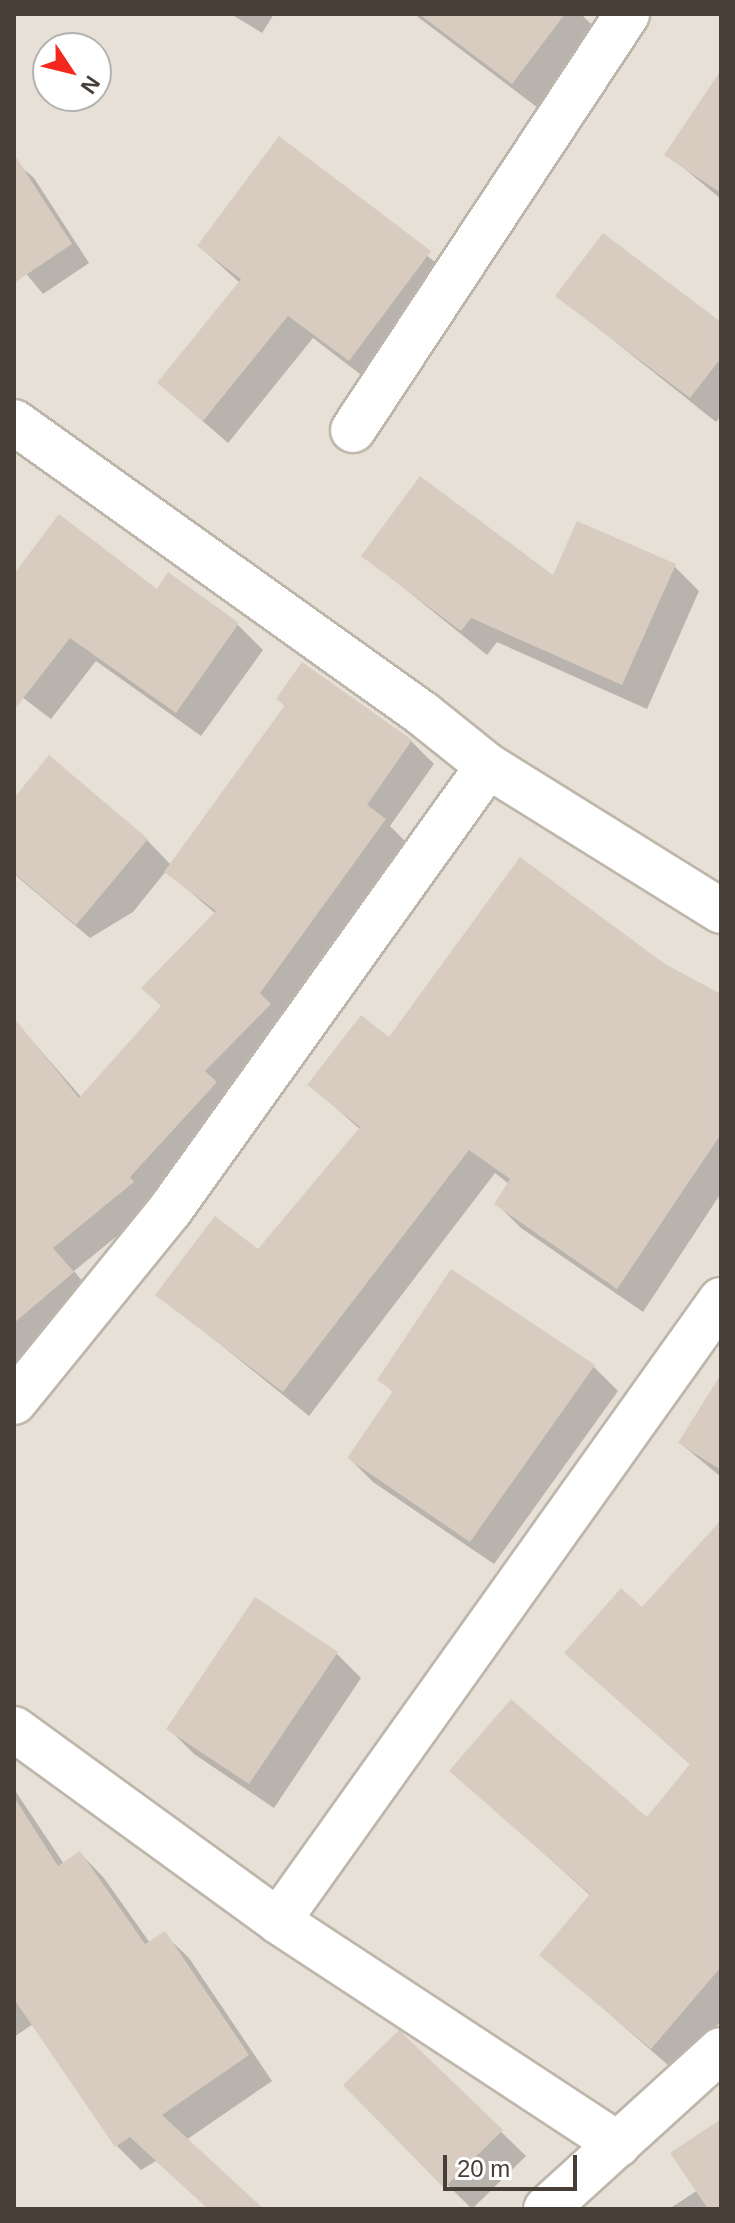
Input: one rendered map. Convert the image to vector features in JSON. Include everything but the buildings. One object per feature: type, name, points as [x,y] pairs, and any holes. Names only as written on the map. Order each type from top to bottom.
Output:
[{"type":"street","points":[[353,430],[627,14]]},
{"type":"street","points":[[14,422],[423,714],[488,766],[721,911]]},
{"type":"street","points":[[14,1402],[170,1210],[488,766]]},
{"type":"street","points":[[278,1921],[721,1300]]},
{"type":"street","points":[[14,1729],[278,1921],[618,2144]]},
{"type":"street","points":[[546,2209],[721,2050]]},
{"type":"shaded area","points":[[14,14],[721,14],[721,2209],[14,2209]]}]
